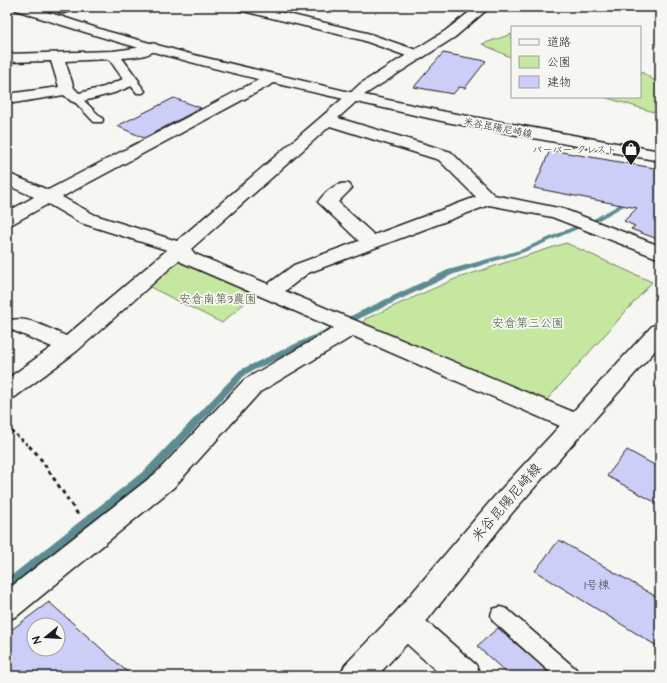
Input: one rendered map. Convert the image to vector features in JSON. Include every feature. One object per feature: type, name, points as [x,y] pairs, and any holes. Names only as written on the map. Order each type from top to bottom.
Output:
[{"type":"street","points":[[20,7],[78,27],[271,79],[359,92]]},
{"type":"street","points":[[243,7],[368,37],[417,55]]},
{"type":"street","points":[[7,391],[69,346],[359,92],[450,34],[484,7]]},
{"type":"street","points":[[64,8],[198,48],[359,92]]},
{"type":"street","points":[[7,58],[113,54],[139,52],[151,47]]},
{"type":"street","points":[[7,98],[72,94],[136,86],[113,54]]},
{"type":"street","points":[[57,57],[72,94]]},
{"type":"street","points":[[7,219],[271,79]]},
{"type":"street","name":"米谷昆陽尼崎線","points":[[359,92],[460,107],[660,143]]},
{"type":"street","name":"米谷昆陽尼崎線","points":[[359,92],[453,119],[660,156]]},
{"type":"street","points":[[328,120],[445,156],[488,199]]},
{"type":"street","points":[[7,178],[48,197],[88,219],[180,248],[188,258],[576,422]]},
{"type":"street","points":[[343,188],[327,202],[372,243]]},
{"type":"street","points":[[270,293],[301,269],[488,199],[557,213],[660,253]]},
{"type":"street","points":[[20,325],[69,346]]},
{"type":"street","points":[[7,608],[165,480],[252,386],[351,328]]},
{"type":"street","name":"米谷昆陽尼崎線","points":[[356,676],[406,623],[430,592],[576,422],[660,331]]},
{"type":"street","points":[[406,623],[466,676]]},
{"type":"lane","points":[[72,94],[98,120]]},
{"type":"lane","points":[[500,615],[569,676]]},
{"type":"path","points":[[7,427],[38,455],[94,538]]},
{"type":"green space","points":[[511,34],[511,58],[482,44]]},
{"type":"green space","points":[[641,72],[660,84],[660,114],[607,98],[641,98]]},
{"type":"green space","name":"安倉第三公園","points":[[566,243],[652,282],[546,401],[362,325],[365,319],[455,279]]},
{"type":"green space","name":"安倉南第3農園","points":[[184,262],[256,293],[222,323],[148,286],[174,263]]},
{"type":"building","points":[[443,53],[486,61],[465,88],[459,87],[453,94],[414,87]]},
{"type":"building","points":[[174,98],[201,108],[144,138],[117,126]]},
{"type":"building","points":[[550,150],[660,169],[660,240],[631,229],[635,226],[624,221],[637,208],[534,188]]},
{"type":"building","points":[[627,450],[660,468],[660,505],[607,476]]},
{"type":"building","points":[[559,540],[660,599],[660,648],[535,571]]},
{"type":"building","points":[[49,602],[66,617],[29,617]]},
{"type":"building","points":[[66,617],[132,676],[7,676],[7,633],[26,619],[26,657],[66,657]]},
{"type":"building","points":[[498,628],[552,676],[510,676],[477,646]]},
{"type":"waterway","points":[[595,220],[631,200]]},
{"type":"waterway","points":[[345,322],[451,272],[522,251],[580,226]]},
{"type":"waterway","points":[[7,585],[148,473],[243,372],[329,331]]},
{"type":"place","name":"バーバー クレスト","points":[[631,166]]}]
